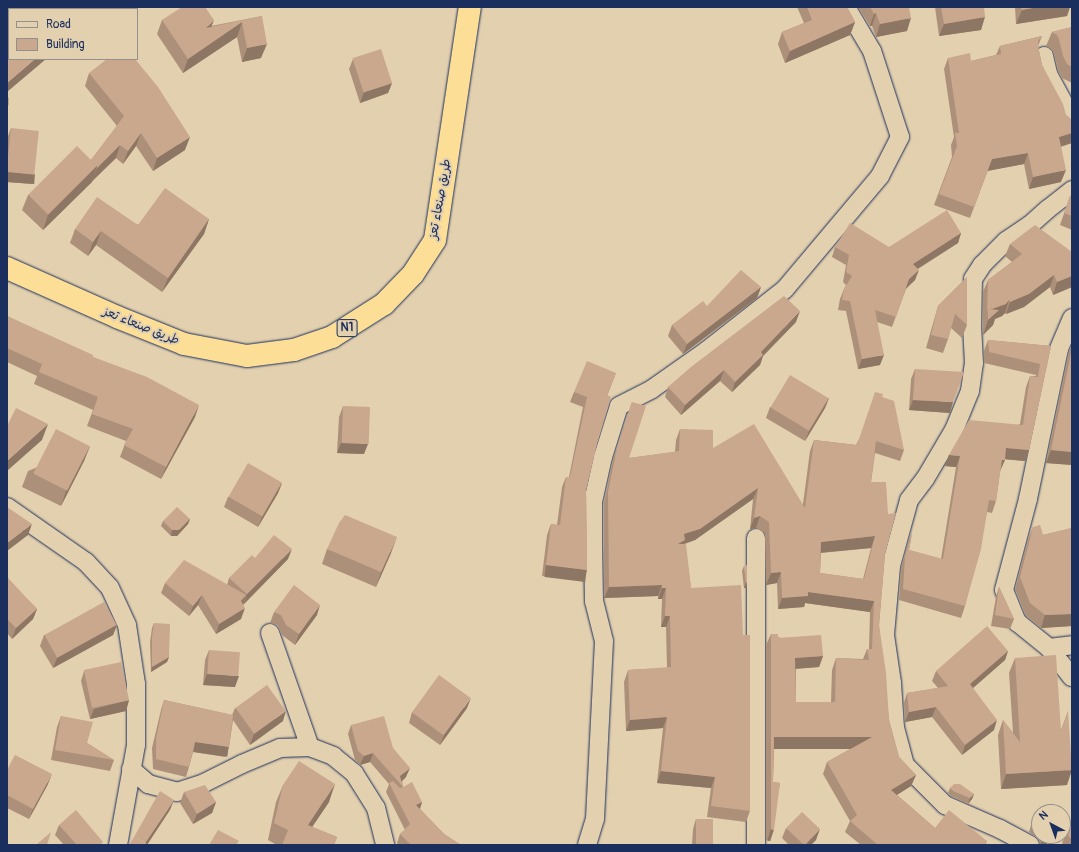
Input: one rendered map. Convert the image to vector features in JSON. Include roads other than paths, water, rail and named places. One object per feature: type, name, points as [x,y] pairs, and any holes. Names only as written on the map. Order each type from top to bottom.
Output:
[{"type":"highway","name":"طريق صنعاء تعز","points":[[7,268],[118,318],[184,344],[247,356],[294,350],[332,337],[384,304],[413,274],[435,240],[470,7]]},
{"type":"street","points":[[587,845],[595,819],[604,641],[594,601],[593,542],[593,502],[602,457],[619,406],[652,389],[706,351],[785,289],[880,176],[900,137],[872,51],[846,7]]},
{"type":"street","points":[[1044,56],[1048,74],[1068,111],[1072,123]]},
{"type":"street","points":[[1030,845],[1000,829],[945,804],[905,765],[895,728],[892,683],[885,635],[891,566],[909,500],[925,479],[954,430],[970,391],[974,363],[972,330],[973,279],[982,265],[1006,242],[1030,225],[1072,190]]},
{"type":"street","points":[[1072,318],[1059,349],[1028,499],[1004,590],[1017,622],[1049,648],[1072,677]]},
{"type":"street","points":[[7,507],[86,562],[110,588],[127,625],[136,684],[136,745],[118,845]]},
{"type":"street","points":[[756,538],[756,845]]},
{"type":"street","points":[[270,633],[310,747]]},
{"type":"street","points":[[1049,648],[1072,645]]},
{"type":"street","points":[[131,769],[148,784],[177,792],[204,783],[242,764],[280,748],[310,747],[333,756],[354,773],[376,808],[385,845]]}]
